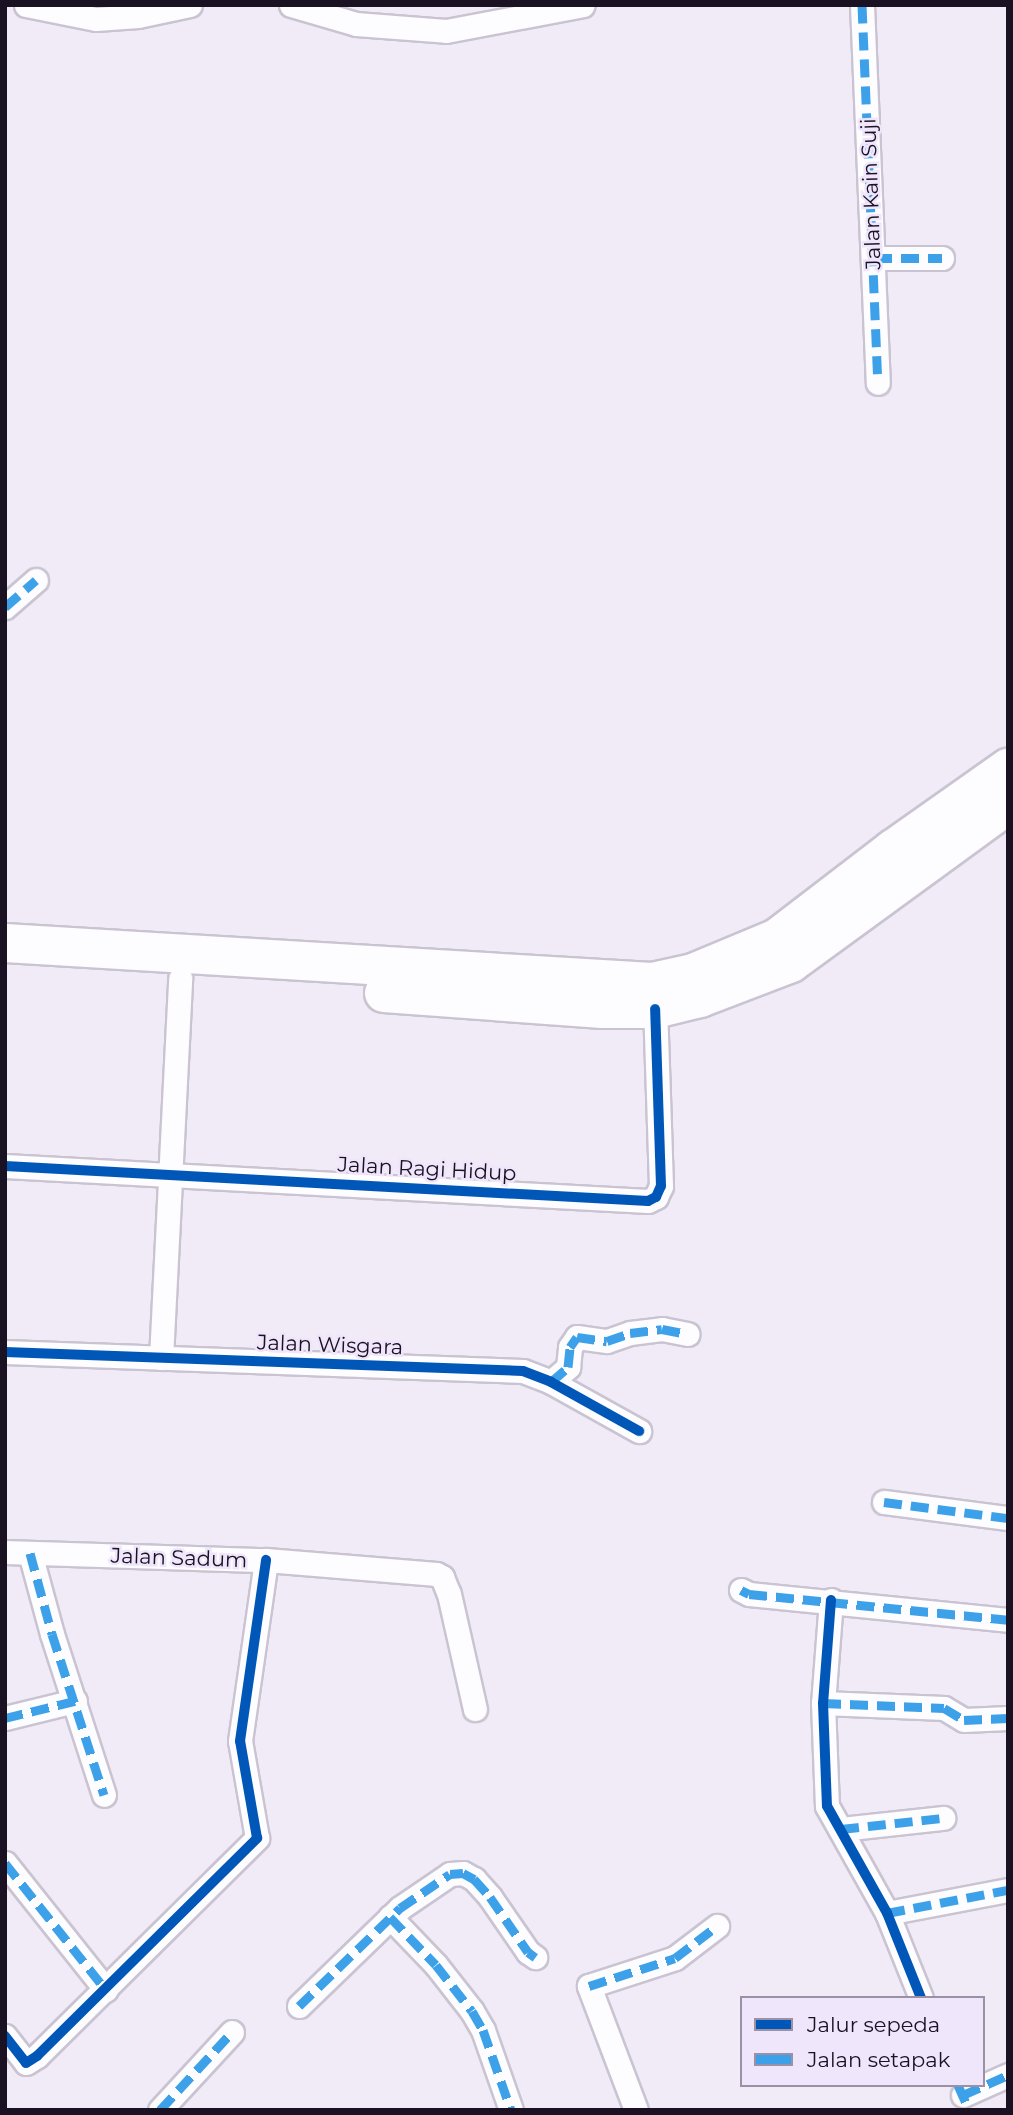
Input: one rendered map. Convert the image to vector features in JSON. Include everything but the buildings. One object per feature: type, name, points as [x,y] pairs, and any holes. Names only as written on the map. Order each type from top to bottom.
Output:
[{"type":"highway","points":[[5,943],[652,982],[693,973],[777,938],[893,849],[1008,768]]},
{"type":"highway","points":[[5,970],[180,978],[602,1009],[655,1009],[700,998],[791,963],[1008,804]]},
{"type":"street","points":[[26,5],[96,19],[138,16],[190,5]]},
{"type":"street","points":[[291,5],[356,23],[446,31],[583,5]]},
{"type":"street","name":"Jalan Kain Suji","points":[[862,5],[878,383]]},
{"type":"street","points":[[873,258],[942,258]]},
{"type":"street","points":[[5,607],[36,580]]},
{"type":"street","points":[[161,1358],[180,978]]},
{"type":"street","name":"Jalan Ragi Hidup","points":[[5,1166],[648,1201],[656,1197],[661,1186],[655,1009]]},
{"type":"street","points":[[551,1382],[568,1367],[570,1347],[577,1338],[607,1341],[630,1333],[662,1329],[688,1334]]},
{"type":"street","name":"Jalan Wisgara","points":[[5,1352],[523,1371],[551,1382],[639,1431]]},
{"type":"street","points":[[884,1502],[1008,1518]]},
{"type":"street","name":"Jalan Sadum","points":[[5,1552],[266,1560],[436,1574],[442,1577],[449,1594],[475,1709]]},
{"type":"street","points":[[30,1553],[52,1634],[104,1795]]},
{"type":"street","points":[[5,2036],[26,2063],[55,2040],[257,1838],[240,1741],[266,1560]]},
{"type":"street","points":[[741,1590],[749,1594],[831,1600],[1008,1620]]},
{"type":"street","points":[[831,1600],[823,1703],[827,1806],[887,1913],[920,1996]]},
{"type":"street","points":[[5,1718],[75,1701]]},
{"type":"street","points":[[823,1703],[944,1708],[964,1720],[1008,1718]]},
{"type":"street","points":[[841,1829],[943,1818]]},
{"type":"street","points":[[5,1864],[106,1990]]},
{"type":"street","points":[[299,2006],[390,1917],[435,1882],[450,1874],[463,1873],[474,1879],[490,1897],[520,1942],[535,1957]]},
{"type":"street","points":[[887,1913],[1008,1890]]},
{"type":"street","points":[[390,1917],[436,1965],[472,2011],[483,2030],[511,2110]]},
{"type":"street","points":[[636,2110],[589,1986],[675,1958],[717,1926]]},
{"type":"street","points":[[160,2110],[232,2032]]},
{"type":"street","points":[[985,2086],[1008,2074]]},
{"type":"street","points":[[963,2097],[983,2087]]},
{"type":"marked path","points":[[862,5],[878,383]]},
{"type":"marked path","points":[[874,258],[942,258]]},
{"type":"marked path","points":[[5,607],[36,580]]},
{"type":"marked path","points":[[551,1382],[568,1367],[570,1347],[577,1337],[607,1341],[630,1333],[662,1329],[688,1334]]},
{"type":"marked path","points":[[884,1502],[1008,1518]]},
{"type":"marked path","points":[[30,1553],[52,1634],[104,1795]]},
{"type":"marked path","points":[[741,1590],[749,1594],[1008,1620]]},
{"type":"marked path","points":[[5,1718],[75,1701]]},
{"type":"marked path","points":[[823,1703],[944,1708],[964,1720],[1008,1718]]},
{"type":"marked path","points":[[841,1829],[943,1818]]},
{"type":"marked path","points":[[5,1863],[106,1990]]},
{"type":"marked path","points":[[299,2006],[400,1908],[450,1874],[463,1873],[474,1879],[490,1897],[528,1952],[535,1957]]},
{"type":"marked path","points":[[887,1913],[1008,1890]]},
{"type":"marked path","points":[[390,1917],[436,1965],[472,2011],[483,2030],[511,2110]]},
{"type":"marked path","points":[[589,1986],[675,1958],[717,1926]]},
{"type":"marked path","points":[[160,2110],[232,2032]]},
{"type":"marked path","points":[[985,2085],[1008,2075]]},
{"type":"marked path","points":[[959,2087],[969,2110]]},
{"type":"marked path","points":[[963,2095],[981,2087]]},
{"type":"cycle path","points":[[5,1166],[648,1201],[656,1197],[661,1186],[655,1009]]},
{"type":"cycle path","points":[[5,1352],[523,1371],[551,1382],[639,1431]]},
{"type":"cycle path","points":[[5,2036],[26,2063],[37,2056],[257,1838],[240,1741],[266,1560]]},
{"type":"cycle path","points":[[831,1600],[823,1703],[827,1806],[887,1913],[920,1996]]}]
